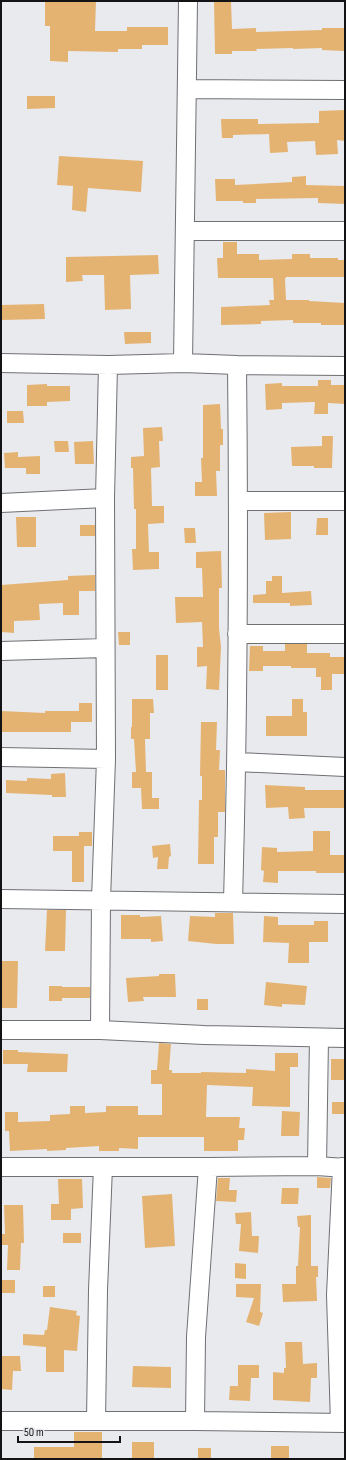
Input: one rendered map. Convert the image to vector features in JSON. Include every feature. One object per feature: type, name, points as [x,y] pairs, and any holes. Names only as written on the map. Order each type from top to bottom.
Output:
[{"type":"street","points":[[183,363],[188,1]]},
{"type":"street","points":[[187,88],[345,90]]},
{"type":"street","points":[[185,231],[345,231]]},
{"type":"street","points":[[1,363],[108,365],[183,363],[345,366]]},
{"type":"street","points":[[100,1030],[101,900],[106,759],[105,498],[108,365]]},
{"type":"street","points":[[233,902],[237,762],[239,501],[237,365]]},
{"type":"street","points":[[1,503],[105,498]]},
{"type":"street","points":[[239,501],[345,501]]},
{"type":"street","points":[[237,634],[345,634]]},
{"type":"street","points":[[1,651],[105,648]]},
{"type":"street","points":[[1,757],[106,759]]},
{"type":"street","points":[[237,762],[345,767]]},
{"type":"street","points":[[1,899],[345,904]]},
{"type":"street","points":[[1,1030],[100,1030],[204,1035],[345,1038]]},
{"type":"street","points":[[316,1166],[319,1038]]},
{"type":"street","points":[[1,1167],[208,1168],[316,1166],[344,1168],[336,1295],[342,1423],[1,1421]]},
{"type":"street","points":[[96,1421],[98,1290],[103,1168]]},
{"type":"street","points":[[195,1422],[196,1337],[208,1168]]},
{"type":"building","points":[[45,1],[96,1],[95,31],[127,31],[127,27],[168,27],[168,45],[142,45],[142,49],[118,49],[118,52],[68,51],[68,62],[50,61],[50,26],[45,26]]},
{"type":"building","points":[[214,1],[231,1],[232,29],[256,28],[256,32],[345,28],[345,51],[322,50],[322,48],[293,48],[256,49],[257,51],[232,51],[232,54],[215,54]]},
{"type":"building","points":[[27,96],[55,96],[55,108],[27,109]]},
{"type":"building","points":[[345,110],[345,141],[337,140],[338,154],[316,155],[315,141],[287,142],[288,152],[270,153],[269,134],[233,135],[233,138],[222,138],[221,119],[258,119],[258,124],[319,123],[319,111]]},
{"type":"building","points":[[59,156],[143,161],[141,192],[88,188],[86,212],[72,210],[73,186],[57,185]]},
{"type":"building","points":[[306,176],[306,185],[345,186],[345,204],[318,203],[318,198],[256,199],[256,203],[243,203],[243,201],[216,201],[215,179],[235,179],[235,185],[292,182],[292,177]]},
{"type":"building","points":[[223,242],[237,242],[237,254],[259,254],[259,260],[292,259],[292,254],[310,254],[310,258],[338,258],[338,260],[345,260],[345,277],[286,277],[285,279],[286,300],[345,303],[345,325],[293,323],[293,320],[261,321],[261,324],[221,325],[221,307],[270,305],[269,300],[274,300],[273,278],[218,278],[217,258],[223,258]]},
{"type":"building","points":[[158,255],[159,274],[130,275],[131,309],[105,310],[104,275],[82,275],[83,281],[66,282],[66,257]]},
{"type":"building","points":[[44,304],[45,319],[1,320],[1,305]]},
{"type":"building","points":[[124,332],[151,332],[151,343],[125,344]]},
{"type":"building","points":[[318,380],[331,380],[331,385],[345,385],[345,404],[328,403],[328,414],[314,414],[315,402],[282,403],[282,409],[266,410],[265,384],[282,383],[282,386],[318,386]]},
{"type":"building","points":[[47,384],[47,386],[70,386],[70,401],[47,402],[47,406],[27,406],[27,385]]},
{"type":"building","points":[[220,404],[223,445],[220,445],[220,471],[216,471],[217,496],[195,496],[195,482],[202,482],[201,458],[203,458],[203,405]]},
{"type":"building","points":[[7,411],[23,411],[24,423],[7,423]]},
{"type":"building","points":[[162,427],[163,441],[159,441],[160,467],[151,468],[152,506],[164,506],[164,523],[148,524],[149,552],[159,552],[159,569],[133,570],[132,549],[136,549],[136,509],[134,509],[133,468],[131,468],[131,457],[144,456],[143,428]]},
{"type":"building","points":[[322,436],[333,436],[332,468],[292,466],[291,447],[322,446]]},
{"type":"building","points":[[54,441],[68,441],[69,452],[55,452]]},
{"type":"building","points":[[93,441],[94,464],[75,464],[74,442]]},
{"type":"building","points":[[18,452],[18,457],[40,456],[40,474],[26,474],[26,468],[5,468],[4,453]]},
{"type":"building","points":[[291,512],[291,539],[265,540],[264,513]]},
{"type":"building","points":[[16,517],[36,517],[36,547],[17,547]]},
{"type":"building","points":[[317,518],[328,518],[328,535],[316,535]]},
{"type":"building","points":[[80,525],[95,525],[95,536],[80,536]]},
{"type":"building","points":[[184,528],[195,528],[196,543],[185,543]]},
{"type":"building","points":[[221,551],[222,588],[219,588],[219,628],[221,647],[219,690],[206,689],[207,666],[197,667],[197,647],[203,647],[202,622],[176,623],[175,597],[203,597],[202,568],[196,568],[196,552]]},
{"type":"building","points":[[95,575],[95,591],[79,591],[79,615],[63,615],[63,603],[39,604],[40,620],[14,621],[14,633],[1,632],[1,585],[68,580],[68,576]]},
{"type":"building","points":[[272,576],[282,576],[282,593],[311,591],[312,605],[290,606],[290,603],[253,603],[253,595],[266,594],[266,581],[272,581]]},
{"type":"building","points":[[118,632],[130,632],[130,645],[119,645]]},
{"type":"building","points":[[285,644],[307,644],[307,653],[330,653],[330,657],[345,657],[345,674],[332,674],[332,690],[321,690],[321,677],[316,677],[316,668],[263,666],[263,671],[249,671],[250,646],[263,646],[263,651],[285,651]]},
{"type":"building","points":[[156,655],[168,655],[168,690],[156,690]]},
{"type":"building","points":[[132,699],[153,699],[154,713],[150,713],[150,739],[145,739],[146,772],[152,772],[152,798],[159,798],[159,809],[142,809],[141,788],[132,788],[132,772],[136,772],[134,739],[131,739]]},
{"type":"building","points":[[292,699],[303,699],[303,712],[307,712],[307,736],[266,736],[266,716],[292,716]]},
{"type":"building","points":[[79,703],[92,703],[92,722],[71,722],[71,732],[1,732],[1,711],[45,713],[45,711],[79,711]]},
{"type":"building","points":[[201,722],[217,722],[216,750],[220,750],[219,770],[225,770],[225,812],[218,812],[218,837],[214,837],[214,864],[198,864],[199,800],[202,800],[202,776],[200,776]]},
{"type":"building","points":[[65,773],[66,797],[6,793],[6,780],[27,781],[27,778],[51,779],[51,774]]},
{"type":"building","points":[[265,785],[305,787],[305,790],[345,790],[345,808],[304,808],[305,818],[289,819],[288,807],[266,808]]},
{"type":"building","points":[[313,831],[330,831],[330,855],[345,855],[345,873],[278,871],[278,883],[263,882],[264,871],[261,870],[262,847],[277,848],[277,852],[313,851]]},
{"type":"building","points":[[79,832],[92,832],[92,846],[84,846],[84,882],[72,882],[72,851],[53,851],[53,836],[79,836]]},
{"type":"building","points":[[170,844],[171,856],[169,857],[168,869],[157,869],[158,857],[153,858],[152,846]]},
{"type":"building","points":[[47,910],[66,910],[65,951],[45,951]]},
{"type":"building","points":[[215,913],[233,913],[234,944],[188,941],[190,916],[215,917]]},
{"type":"building","points":[[121,915],[140,915],[140,917],[161,916],[163,941],[151,942],[151,939],[121,939]]},
{"type":"building","points":[[264,916],[278,917],[278,925],[314,925],[314,921],[328,921],[328,942],[309,942],[309,963],[288,963],[289,943],[263,942]]},
{"type":"building","points":[[1,961],[18,961],[17,1008],[1,1008]]},
{"type":"building","points":[[159,974],[175,974],[176,997],[143,997],[144,1001],[128,1002],[126,978],[159,976]]},
{"type":"building","points":[[266,982],[307,986],[305,1005],[282,1004],[282,1007],[264,1005]]},
{"type":"building","points":[[49,986],[90,987],[90,998],[62,998],[62,1001],[49,1001]]},
{"type":"building","points":[[197,999],[208,999],[208,1010],[197,1010]]},
{"type":"building","points":[[159,1043],[171,1044],[169,1070],[172,1070],[172,1073],[246,1073],[246,1069],[275,1071],[275,1053],[298,1053],[298,1067],[290,1067],[290,1107],[252,1106],[253,1087],[207,1085],[206,1117],[240,1117],[239,1128],[245,1128],[244,1140],[238,1140],[238,1151],[204,1151],[204,1137],[138,1137],[138,1149],[119,1148],[119,1151],[99,1151],[99,1146],[66,1148],[66,1150],[47,1151],[47,1149],[10,1151],[9,1131],[5,1131],[5,1112],[18,1112],[18,1122],[50,1121],[50,1115],[70,1114],[70,1106],[85,1106],[85,1113],[106,1112],[106,1106],[138,1106],[138,1115],[162,1115],[162,1084],[151,1084],[151,1070],[157,1070]]},
{"type":"building","points":[[3,1050],[68,1054],[67,1072],[27,1072],[28,1064],[3,1064]]},
{"type":"building","points":[[331,1059],[345,1059],[345,1080],[331,1080]]},
{"type":"building","points":[[332,1102],[345,1102],[345,1114],[332,1114]]},
{"type":"building","points":[[282,1111],[300,1112],[299,1136],[281,1136]]},
{"type":"building","points":[[317,1177],[331,1178],[330,1188],[317,1188]]},
{"type":"building","points":[[218,1178],[230,1178],[229,1190],[237,1190],[236,1202],[216,1201]]},
{"type":"building","points":[[58,1179],[82,1179],[83,1208],[71,1209],[71,1220],[51,1220],[51,1204],[59,1204]]},
{"type":"building","points":[[282,1188],[299,1188],[298,1204],[281,1204]]},
{"type":"building","points":[[172,1194],[175,1246],[145,1248],[142,1196]]},
{"type":"building","points":[[4,1205],[23,1205],[24,1243],[21,1243],[20,1270],[7,1270],[8,1245],[1,1245],[1,1234],[5,1234]]},
{"type":"building","points":[[251,1212],[252,1236],[259,1236],[258,1253],[239,1251],[241,1224],[236,1224],[235,1213]]},
{"type":"building","points":[[311,1215],[311,1266],[318,1266],[318,1277],[316,1277],[317,1301],[283,1302],[282,1284],[296,1284],[296,1266],[298,1266],[300,1227],[298,1227],[297,1216]]},
{"type":"building","points":[[63,1233],[81,1233],[81,1243],[63,1243]]},
{"type":"building","points":[[235,1263],[246,1264],[246,1279],[235,1278]]},
{"type":"building","points":[[1,1280],[15,1280],[15,1293],[1,1293]]},
{"type":"building","points":[[236,1284],[261,1284],[260,1312],[263,1313],[259,1326],[246,1322],[254,1298],[236,1297]]},
{"type":"building","points":[[43,1286],[55,1286],[55,1297],[43,1297]]},
{"type":"building","points":[[50,1307],[77,1311],[76,1315],[80,1316],[77,1351],[64,1350],[64,1372],[46,1372],[46,1347],[23,1345],[23,1334],[44,1335],[45,1330],[47,1330]]},
{"type":"building","points":[[285,1342],[302,1342],[303,1364],[317,1363],[317,1378],[311,1378],[310,1402],[273,1400],[273,1372],[284,1373],[284,1368],[286,1368]]},
{"type":"building","points":[[1,1356],[20,1356],[21,1371],[13,1371],[12,1390],[1,1389]]},
{"type":"building","points":[[238,1365],[259,1365],[259,1378],[251,1378],[250,1401],[229,1400],[230,1386],[238,1386]]},
{"type":"building","points":[[133,1366],[171,1367],[171,1388],[132,1387]]},
{"type":"building","points":[[74,1432],[102,1432],[102,1459],[34,1459],[34,1447],[74,1447]]},
{"type":"building","points":[[132,1442],[154,1442],[154,1459],[132,1459]]},
{"type":"building","points":[[271,1446],[289,1446],[289,1459],[271,1459]]},
{"type":"building","points":[[198,1448],[211,1448],[211,1459],[198,1459]]}]
